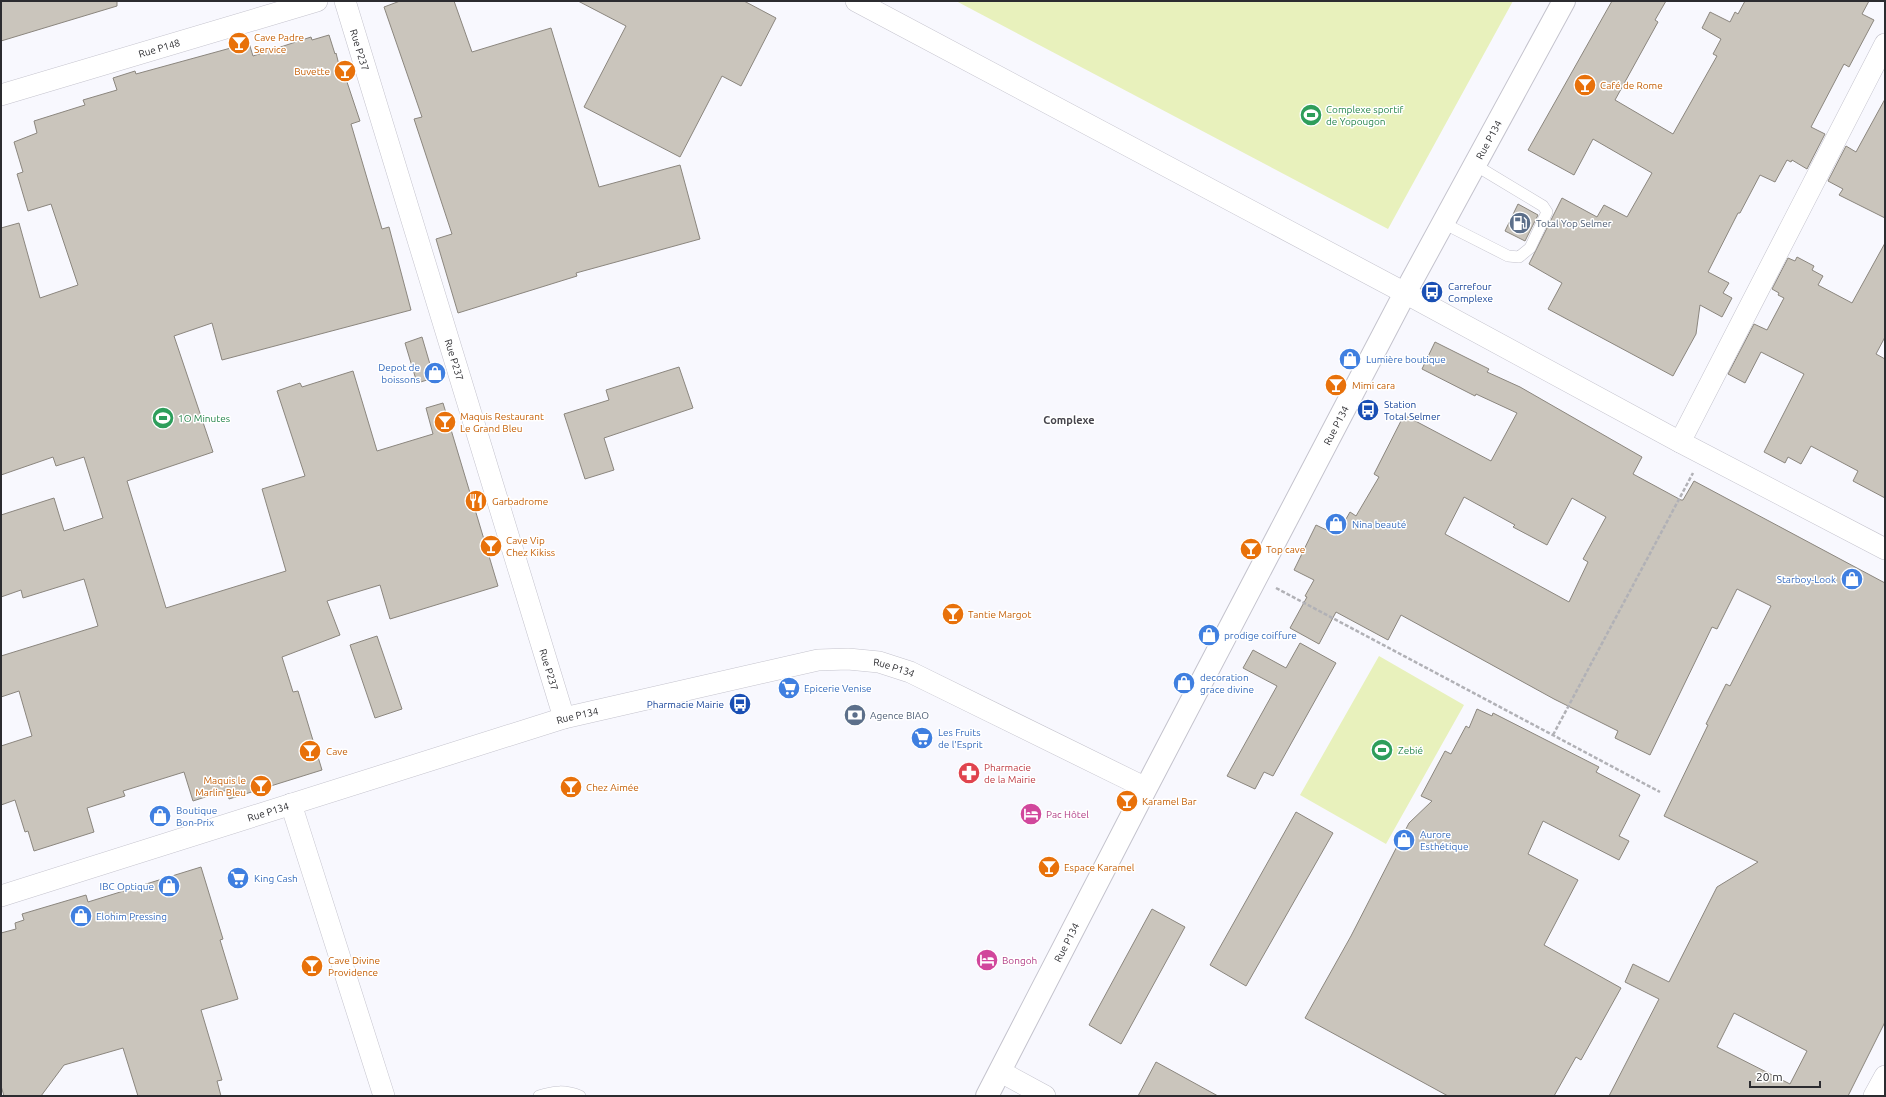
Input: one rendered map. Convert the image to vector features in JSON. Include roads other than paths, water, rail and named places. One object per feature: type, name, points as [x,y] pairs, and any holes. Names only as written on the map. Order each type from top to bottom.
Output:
[{"type":"street","name":"Rue P148","points":[[1,95],[317,1]]},
{"type":"street","name":"Rue P237","points":[[345,1],[564,718]]},
{"type":"street","points":[[856,1],[1406,293],[1702,454],[1885,549]]},
{"type":"street","name":"Rue P134","points":[[987,1096],[1001,1072],[1256,577],[1406,293],[1564,1]]},
{"type":"street","points":[[1680,442],[1885,44]]},
{"type":"street","name":"Rue P134","points":[[1,896],[564,718],[818,660],[848,659],[879,662],[910,672],[1146,788]]},
{"type":"street","points":[[291,804],[384,1096]]},
{"type":"street","points":[[1001,1072],[1046,1096]]},
{"type":"street","points":[[1874,1096],[1885,1076]]},
{"type":"lane","points":[[1444,223],[1508,256],[1519,256],[1530,248],[1547,212],[1543,206],[1475,165]]},
{"type":"lane","points":[[539,1096],[553,1092],[569,1092],[580,1096]]},
{"type":"place","name":"Cave Padre Service","points":[[239,43]]},
{"type":"place","name":"Buvette","points":[[345,71]]},
{"type":"place","name":"Café de Rome","points":[[1585,85]]},
{"type":"place","name":"Complexe sportif de Yopougon","points":[[1311,115]]},
{"type":"place","name":"Total Yop Selmer","points":[[1520,223]]},
{"type":"place","name":"Carrefour Complexe","points":[[1432,292]]},
{"type":"place","name":"Lumière boutique","points":[[1350,359]]},
{"type":"place","name":"Depot de boissons","points":[[435,373]]},
{"type":"place","name":"Mimi cara","points":[[1336,385]]},
{"type":"place","name":"Station Total Selmer","points":[[1368,410]]},
{"type":"place","name":"1O Minutes","points":[[163,418]]},
{"type":"place","name":"Maquis Restaurant Le Grand Bleu","points":[[445,422]]},
{"type":"place","name":"Garbadrome","points":[[476,501]]},
{"type":"place","name":"Nina beauté","points":[[1336,524]]},
{"type":"place","name":"Cave Vip Chez Kikiss","points":[[491,546]]},
{"type":"place","name":"Top cave","points":[[1251,549]]},
{"type":"place","name":"Starboy-Look","points":[[1852,579]]},
{"type":"place","name":"Tantie Margot","points":[[953,614]]},
{"type":"place","name":"prodige coiffure","points":[[1209,635]]},
{"type":"place","name":"decoration grace divine","points":[[1184,683]]},
{"type":"place","name":"Epicerie Venise","points":[[789,688]]},
{"type":"place","name":"Pharmacie Mairie","points":[[740,704]]},
{"type":"place","name":"Agence BIAO","points":[[855,715]]},
{"type":"place","name":"Les Fruits de l'Esprit","points":[[922,738]]},
{"type":"place","name":"Zebié","points":[[1382,750]]},
{"type":"place","name":"Cave","points":[[310,751]]},
{"type":"place","name":"Pharmacie de la Mairie","points":[[969,773]]},
{"type":"place","name":"Maquis le Marlin Bleu","points":[[261,786]]},
{"type":"place","name":"Chez Aimée","points":[[571,787]]},
{"type":"place","name":"Karamel Bar","points":[[1127,801]]},
{"type":"place","name":"Pac Hôtel","points":[[1031,814]]},
{"type":"place","name":"Boutique Bon-Prix","points":[[160,816]]},
{"type":"place","name":"Aurore Esthétique","points":[[1404,840]]},
{"type":"place","name":"Espace Karamel","points":[[1049,867]]},
{"type":"place","name":"King Cash","points":[[238,878]]},
{"type":"place","name":"IBC Optique","points":[[169,886]]},
{"type":"place","name":"Elohim Pressing","points":[[81,916]]},
{"type":"place","name":"Bongoh","points":[[987,960]]},
{"type":"place","name":"Cave Divine Providence","points":[[312,966]]},
{"type":"district","name":"Complexe","points":[[1069,420]]}]
